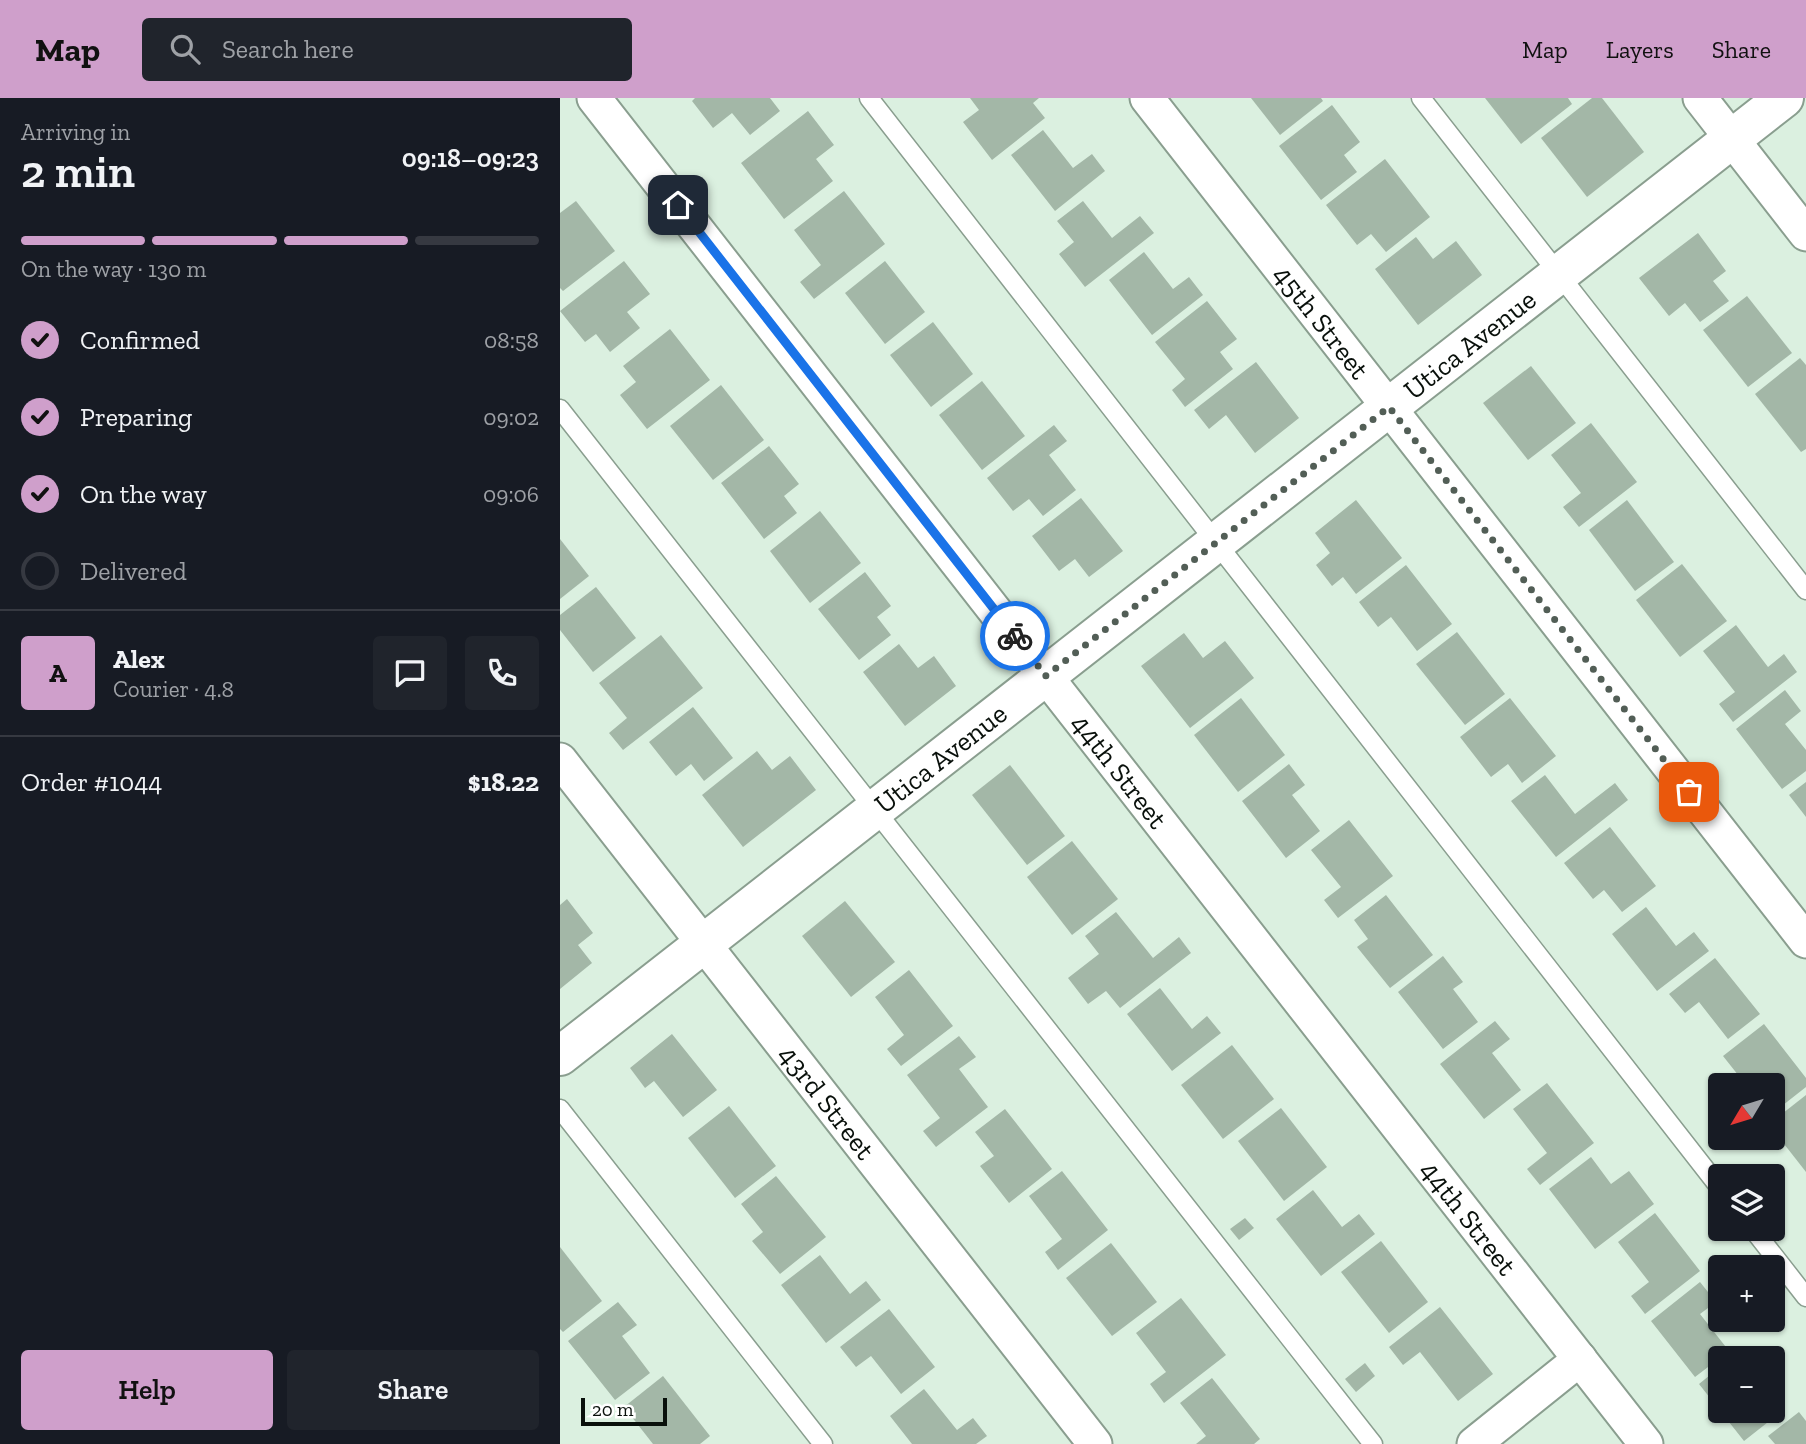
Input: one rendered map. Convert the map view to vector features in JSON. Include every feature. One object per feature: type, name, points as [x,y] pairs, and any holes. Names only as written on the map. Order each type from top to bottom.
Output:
[{"type":"street","name":"44th Street","points":[[594,98],[1646,1444]]},
{"type":"street","name":"45th Street","points":[[1147,98],[1806,941]]},
{"type":"street","points":[[1700,98],[1806,234]]},
{"type":"street","name":"Utica Avenue","points":[[560,1056],[1784,98]]},
{"type":"street","name":"43rd Street","points":[[560,760],[1095,1444]]},
{"type":"street","points":[[1474,1444],[1580,1359]]},
{"type":"lane","points":[[869,98],[1708,1173]]},
{"type":"lane","points":[[1421,98],[1806,590]]},
{"type":"lane","points":[[560,409],[1373,1444]]},
{"type":"lane","points":[[560,1109],[823,1444]]},
{"type":"lane","points":[[1762,1241],[1806,1297]]},
{"type":"building","points":[[695,98],[770,98],[780,111],[750,135],[732,113],[713,128],[692,101]]},
{"type":"building","points":[[970,98],[1039,98],[1033,103],[1045,118],[992,160],[963,122],[979,110]]},
{"type":"building","points":[[1251,98],[1321,98],[1323,101],[1280,135]]},
{"type":"building","points":[[1485,98],[1568,98],[1572,104],[1521,144]]},
{"type":"building","points":[[1592,98],[1602,98],[1644,152],[1587,197],[1541,138]]},
{"type":"building","points":[[1332,105],[1360,142],[1344,155],[1357,172],[1321,200],[1279,146]]},
{"type":"building","points":[[808,111],[834,145],[816,159],[833,181],[784,219],[741,163]]},
{"type":"building","points":[[1043,130],[1073,168],[1092,154],[1105,171],[1055,211],[1011,155]]},
{"type":"building","points":[[1385,159],[1430,217],[1386,252],[1371,234],[1357,245],[1326,205]]},
{"type":"building","points":[[844,191],[885,244],[814,299],[800,282],[821,265],[794,230]]},
{"type":"building","points":[[576,201],[615,251],[563,291],[560,288],[560,213]]},
{"type":"building","points":[[1083,201],[1112,238],[1140,216],[1154,233],[1085,287],[1059,254],[1074,242],[1057,221]]},
{"type":"building","points":[[1698,233],[1726,271],[1713,281],[1729,301],[1700,322],[1685,303],[1669,316],[1639,278]]},
{"type":"building","points":[[1416,237],[1433,259],[1456,241],[1482,275],[1418,325],[1375,269]]},
{"type":"building","points":[[1144,252],[1173,289],[1189,277],[1203,295],[1152,335],[1109,280]]},
{"type":"building","points":[[624,261],[650,294],[627,312],[640,328],[610,352],[596,334],[585,342],[560,311]]},
{"type":"building","points":[[885,261],[925,312],[885,344],[845,293]]},
{"type":"building","points":[[1747,296],[1792,353],[1748,387],[1703,330]]},
{"type":"building","points":[[1207,301],[1237,339],[1220,352],[1233,369],[1185,407],[1172,390],[1185,379],[1155,342]]},
{"type":"building","points":[[933,322],[973,374],[931,407],[890,355]]},
{"type":"building","points":[[670,329],[710,380],[647,429],[620,395],[636,382],[623,366]]},
{"type":"building","points":[[1800,358],[1806,365],[1806,449],[1801,452],[1755,394]]},
{"type":"building","points":[[1256,362],[1299,418],[1255,453],[1226,415],[1209,429],[1194,410]]},
{"type":"building","points":[[1531,366],[1576,423],[1528,460],[1483,403]]},
{"type":"building","points":[[982,381],[1025,436],[982,470],[939,415]]},
{"type":"building","points":[[721,385],[764,440],[713,480],[670,426]]},
{"type":"building","points":[[1591,423],[1637,482],[1579,527],[1563,507],[1581,493],[1551,455]]},
{"type":"building","points":[[1054,425],[1067,441],[1049,455],[1076,490],[1043,516],[1029,499],[1013,511],[987,478]]},
{"type":"building","points":[[769,446],[799,484],[784,496],[797,513],[764,539],[721,483]]},
{"type":"building","points":[[1081,498],[1123,551],[1089,577],[1075,559],[1059,571],[1032,536]]},
{"type":"building","points":[[1356,500],[1402,558],[1356,594],[1343,577],[1332,586],[1316,565],[1330,553],[1315,533]]},
{"type":"building","points":[[1627,500],[1674,562],[1635,591],[1589,530]]},
{"type":"building","points":[[820,511],[861,563],[810,603],[770,551]]},
{"type":"building","points":[[560,539],[589,576],[560,599]]},
{"type":"building","points":[[1682,564],[1727,621],[1680,657],[1636,600]]},
{"type":"building","points":[[1406,565],[1452,624],[1417,651],[1391,617],[1378,627],[1359,602]]},
{"type":"building","points":[[865,572],[891,606],[877,617],[891,635],[859,660],[818,609]]},
{"type":"building","points":[[596,587],[636,638],[593,672],[560,630],[560,615]]},
{"type":"building","points":[[1736,625],[1768,667],[1784,654],[1797,672],[1733,722],[1719,704],[1735,692],[1703,651]]},
{"type":"building","points":[[1457,632],[1505,694],[1465,725],[1416,664]]},
{"type":"building","points":[[1184,633],[1203,658],[1225,641],[1254,678],[1190,728],[1141,666]]},
{"type":"building","points":[[661,635],[703,688],[623,750],[609,733],[627,718],[599,683]]},
{"type":"building","points":[[899,644],[918,668],[934,656],[956,686],[905,726],[863,672]]},
{"type":"building","points":[[1785,690],[1801,711],[1785,724],[1806,750],[1806,771],[1782,789],[1736,729]]},
{"type":"building","points":[[1241,698],[1285,755],[1238,792],[1194,735]]},
{"type":"building","points":[[1510,698],[1556,756],[1522,783],[1508,764],[1491,777],[1460,737]]},
{"type":"building","points":[[693,707],[733,758],[704,781],[691,764],[676,776],[649,742]]},
{"type":"building","points":[[757,751],[772,770],[790,756],[816,790],[743,847],[702,795]]},
{"type":"building","points":[[1289,764],[1305,785],[1292,795],[1320,831],[1286,858],[1242,801]]},
{"type":"building","points":[[1010,765],[1065,836],[1027,865],[972,795]]},
{"type":"building","points":[[1545,775],[1575,814],[1615,783],[1628,800],[1556,857],[1511,801]]},
{"type":"building","points":[[1806,782],[1806,817],[1789,795]]},
{"type":"building","points":[[1349,820],[1393,876],[1338,918],[1324,900],[1341,887],[1311,850]]},
{"type":"building","points":[[1610,827],[1656,886],[1622,912],[1604,890],[1593,899],[1564,863]]},
{"type":"building","points":[[1072,841],[1118,899],[1072,935],[1027,877]]},
{"type":"building","points":[[1386,895],[1433,955],[1390,988],[1357,947],[1368,939],[1354,920]]},
{"type":"building","points":[[567,899],[593,933],[578,945],[592,963],[560,989],[560,905]]},
{"type":"building","points":[[845,901],[895,962],[851,997],[802,936]]},
{"type":"building","points":[[1646,907],[1676,946],[1694,932],[1709,951],[1657,991],[1612,934]]},
{"type":"building","points":[[1116,912],[1153,958],[1179,937],[1191,953],[1120,1008],[1106,991],[1088,1004],[1068,978],[1099,954],[1085,936]]},
{"type":"building","points":[[1443,956],[1463,982],[1453,989],[1478,1022],[1443,1049],[1398,992]]},
{"type":"building","points":[[1715,958],[1760,1014],[1728,1039],[1699,1002],[1685,1013],[1669,994]]},
{"type":"building","points":[[909,970],[953,1026],[901,1066],[887,1049],[904,1035],[875,997]]},
{"type":"building","points":[[1160,988],[1192,1029],[1207,1016],[1221,1033],[1172,1071],[1127,1014]]},
{"type":"building","points":[[1495,1021],[1510,1039],[1492,1053],[1521,1090],[1484,1119],[1440,1064]]},
{"type":"building","points":[[1764,1024],[1806,1078],[1806,1087],[1785,1104],[1785,1073],[1736,1073],[1723,1056]]},
{"type":"building","points":[[672,1034],[717,1090],[683,1117],[654,1081],[645,1088],[630,1068]]},
{"type":"building","points":[[959,1036],[976,1057],[959,1069],[988,1107],[936,1147],[923,1131],[940,1118],[907,1075]]},
{"type":"building","points":[[1232,1045],[1274,1099],[1223,1139],[1181,1085]]},
{"type":"building","points":[[1547,1083],[1594,1143],[1540,1185],[1527,1169],[1547,1153],[1513,1109]]},
{"type":"building","points":[[1806,1095],[1806,1172],[1785,1145],[1785,1112]]},
{"type":"building","points":[[729,1106],[776,1166],[735,1198],[688,1138]]},
{"type":"building","points":[[1281,1108],[1327,1167],[1284,1201],[1238,1141]]},
{"type":"building","points":[[1005,1109],[1052,1169],[1009,1203],[980,1166],[994,1156],[975,1132]]},
{"type":"building","points":[[1591,1157],[1611,1184],[1629,1171],[1654,1204],[1595,1249],[1549,1189]]},
{"type":"building","points":[[1062,1171],[1108,1230],[1058,1270],[1045,1252],[1062,1239],[1029,1196]]},
{"type":"building","points":[[776,1176],[826,1237],[780,1274],[752,1241],[763,1232],[741,1204]]},
{"type":"building","points":[[1313,1190],[1342,1227],[1359,1214],[1375,1234],[1321,1276],[1276,1219]]},
{"type":"building","points":[[1655,1213],[1700,1271],[1645,1314],[1631,1296],[1649,1282],[1618,1242]]},
{"type":"building","points":[[1245,1218],[1254,1228],[1239,1240],[1230,1229]]},
{"type":"building","points":[[1381,1241],[1428,1302],[1389,1333],[1341,1272]]},
{"type":"building","points":[[1111,1243],[1157,1302],[1112,1336],[1066,1278]]},
{"type":"building","points":[[560,1247],[602,1301],[563,1332],[560,1329]]},
{"type":"building","points":[[820,1255],[850,1294],[866,1281],[881,1300],[826,1343],[781,1285]]},
{"type":"building","points":[[1700,1282],[1708,1292],[1708,1308],[1700,1314],[1708,1324],[1708,1332],[1714,1332],[1725,1346],[1708,1346],[1708,1367],[1695,1377],[1651,1321]]},
{"type":"building","points":[[1181,1298],[1226,1355],[1164,1403],[1150,1384],[1166,1372],[1136,1333]]},
{"type":"building","points":[[618,1302],[637,1325],[622,1336],[650,1373],[615,1400],[568,1341]]},
{"type":"building","points":[[1440,1307],[1493,1374],[1458,1401],[1420,1352],[1403,1365],[1389,1347]]},
{"type":"building","points":[[889,1309],[935,1367],[901,1394],[871,1356],[856,1367],[840,1347]]},
{"type":"building","points":[[1365,1363],[1375,1376],[1356,1392],[1345,1379]]},
{"type":"building","points":[[663,1376],[710,1436],[700,1444],[653,1444],[624,1407]]},
{"type":"building","points":[[1708,1377],[1708,1395],[1699,1384]]},
{"type":"building","points":[[1212,1378],[1260,1439],[1254,1444],[1196,1444],[1206,1436],[1180,1403]]},
{"type":"building","points":[[924,1389],[957,1430],[973,1418],[987,1436],[976,1444],[912,1444],[890,1416]]},
{"type":"building","points":[[1799,1412],[1806,1421],[1806,1444],[1775,1444],[1768,1436]]},
{"type":"building","points":[[1730,1423],[1767,1423],[1744,1441]]},
{"type":"way so far","points":[[1015,636],[1046,676],[1389,407],[1689,792]]},
{"type":"route","points":[[678,205],[1015,636]]}]
